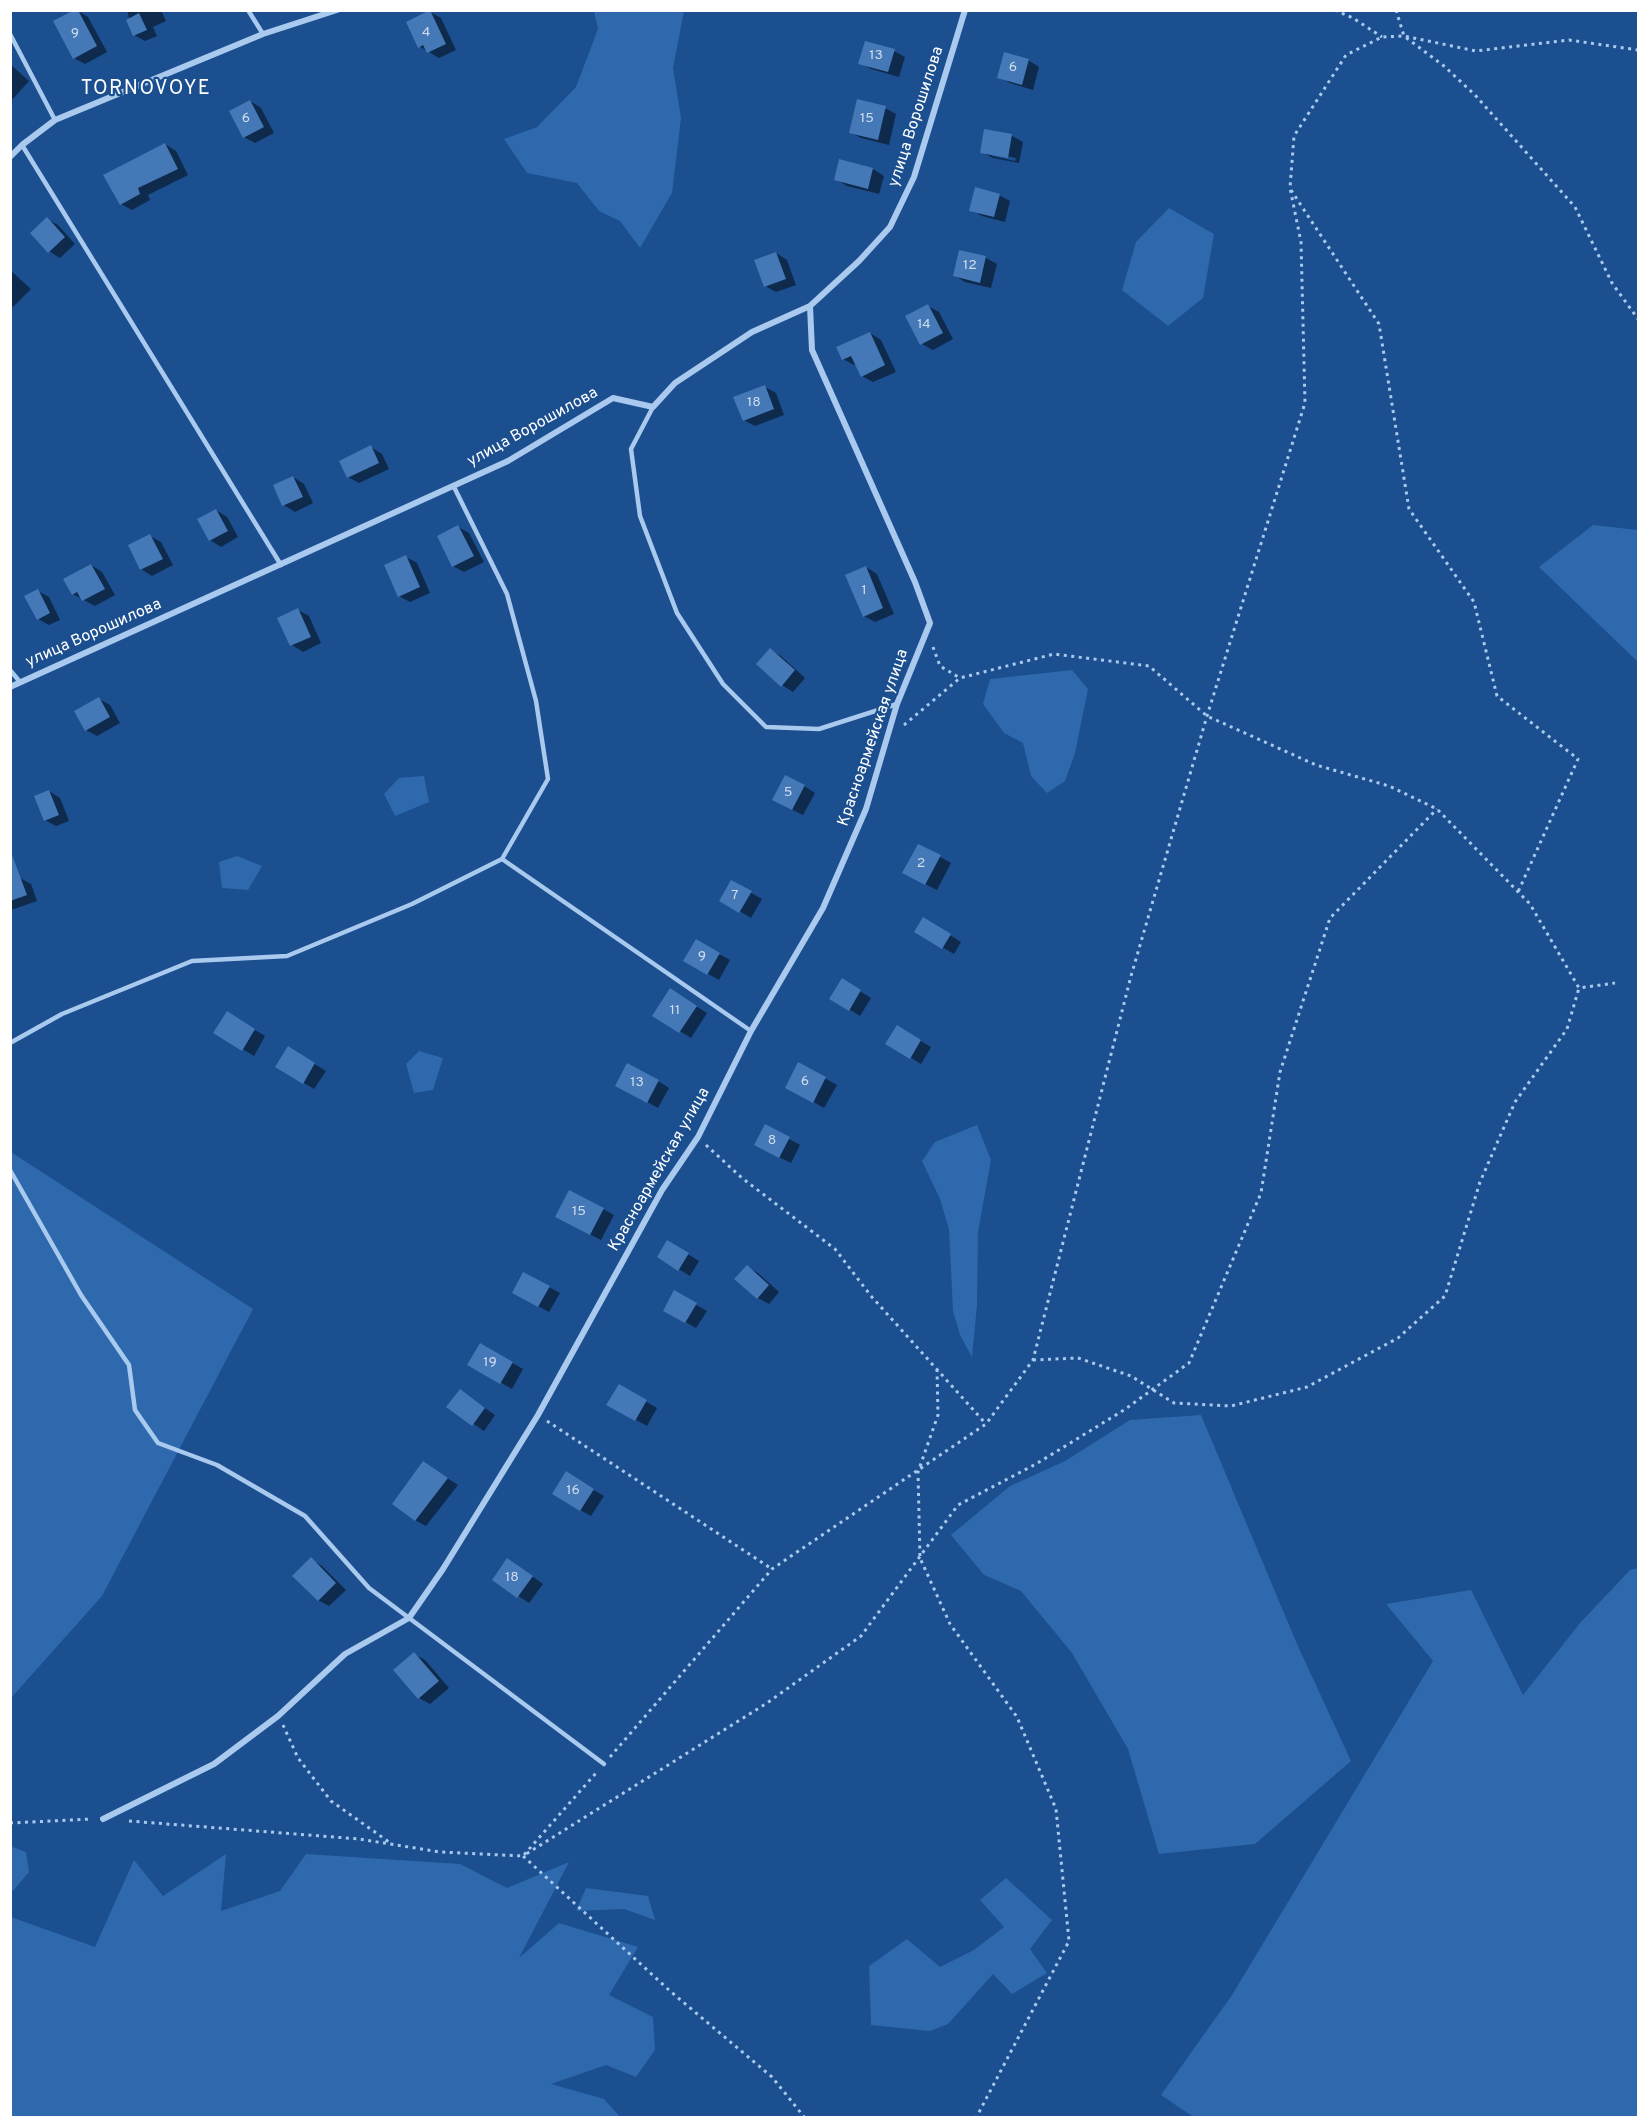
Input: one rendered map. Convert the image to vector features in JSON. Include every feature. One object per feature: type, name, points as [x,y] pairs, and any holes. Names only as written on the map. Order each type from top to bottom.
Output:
[{"type":"street","points":[[10,157],[22,144],[55,120],[263,34],[337,10]]},
{"type":"street","name":"улица Ворошилова","points":[[10,687],[454,487],[508,461],[613,398],[653,407],[675,383],[752,332],[810,306],[859,261],[890,227],[914,177],[965,10]]},
{"type":"street","points":[[810,306],[812,350],[915,582],[930,623]]},
{"type":"street","name":"Красноармейская улица","points":[[103,1819],[214,1764],[278,1716],[345,1654],[409,1618],[443,1569],[538,1415],[662,1190],[698,1137],[751,1031],[824,908],[866,809],[897,704],[930,623]]},
{"type":"lane","points":[[248,10],[263,34]]},
{"type":"lane","points":[[10,34],[55,120]]},
{"type":"lane","points":[[22,144],[281,565]]},
{"type":"lane","points":[[653,407],[632,450],[640,516],[677,613],[723,684],[766,727],[819,729],[897,704]]},
{"type":"lane","points":[[10,1043],[62,1014],[192,961],[286,956],[412,904],[502,859],[548,779],[536,701],[507,594],[454,487]]},
{"type":"lane","points":[[10,670],[20,682]]},
{"type":"lane","points":[[502,859],[751,1031]]},
{"type":"lane","points":[[10,1170],[81,1295],[129,1365],[135,1410],[158,1443],[217,1465],[305,1516],[369,1588],[604,1764]]},
{"type":"path","points":[[1335,10],[1353,18],[1382,37]]},
{"type":"path","points":[[1395,10],[1404,36],[1444,66],[1475,95],[1575,207],[1612,283],[1638,320]]},
{"type":"path","points":[[523,1856],[772,1569],[986,1424],[1033,1360],[1131,976],[1207,716],[1305,403],[1301,242],[1290,188],[1294,136],[1346,55],[1382,37],[1404,36],[1476,51],[1569,40],[1638,50]]},
{"type":"path","points":[[1290,188],[1379,324],[1409,509],[1474,602],[1497,696],[1578,759],[1518,892]]},
{"type":"path","points":[[930,623],[934,650],[940,666],[960,678]]},
{"type":"path","points":[[886,739],[960,678],[1054,654],[1149,666],[1207,716],[1316,765],[1389,786],[1437,809],[1530,904],[1579,988],[1567,1029],[1515,1102],[1480,1182],[1444,1296],[1398,1338],[1308,1387],[1231,1406],[1174,1403],[1154,1388],[1131,1376],[1078,1358],[1033,1360]]},
{"type":"path","points":[[10,1823],[103,1819],[359,1839],[440,1852],[523,1856],[767,1703],[861,1636],[958,1505],[1036,1464],[1124,1410],[1189,1363],[1262,1193],[1280,1072],[1330,918],[1437,809]]},
{"type":"path","points":[[1579,988],[1616,983]]},
{"type":"path","points":[[698,1137],[742,1178],[835,1248],[871,1296],[986,1424]]},
{"type":"path","points":[[937,1369],[938,1415],[918,1472],[920,1558],[950,1624],[1017,1717],[1056,1809],[1069,1941],[976,2118]]},
{"type":"path","points":[[538,1415],[772,1569]]},
{"type":"path","points":[[278,1716],[298,1758],[331,1801],[392,1844]]},
{"type":"path","points":[[523,1856],[670,1991],[772,2077],[805,2118]]},
{"type":"shaded area","points":[[594,11],[684,11],[673,68],[681,118],[672,193],[640,248],[620,221],[599,211],[577,183],[527,173],[504,139],[537,127],[576,87],[598,29]]},
{"type":"shaded area","points":[[1169,208],[1214,234],[1203,298],[1168,326],[1122,290],[1136,242]]},
{"type":"shaded area","points":[[1593,525],[1638,530],[1638,662],[1539,567]]},
{"type":"shaded area","points":[[1072,670],[1088,689],[1075,753],[1065,781],[1047,793],[1031,776],[1023,743],[1004,733],[983,704],[990,679]]},
{"type":"shaded area","points":[[424,776],[429,802],[395,816],[384,794],[399,778]]},
{"type":"shaded area","points":[[237,856],[262,866],[248,890],[222,888],[219,862]]},
{"type":"shaded area","points":[[419,1051],[443,1058],[433,1090],[414,1093],[406,1064]]},
{"type":"shaded area","points":[[977,1125],[991,1160],[978,1232],[977,1305],[972,1357],[960,1335],[953,1311],[949,1229],[940,1199],[922,1161],[935,1142]]},
{"type":"shaded area","points":[[11,1152],[253,1309],[102,1596],[11,1698]]},
{"type":"shaded area","points":[[1201,1415],[1297,1644],[1351,1761],[1255,1844],[1159,1854],[1128,1749],[1072,1653],[1021,1591],[984,1575],[951,1535],[1010,1486],[1065,1461],[1130,1420]]},
{"type":"shaded area","points":[[1638,1568],[1638,2117],[1195,2118],[1161,2095],[1232,1995],[1433,1661],[1386,1604],[1471,1590],[1523,1695],[1580,1623],[1630,1570]]},
{"type":"shaded area","points":[[10,1846],[26,1852],[29,1872],[13,1891],[10,1889]]},
{"type":"shaded area","points":[[226,1854],[221,1911],[280,1891],[306,1854],[460,1864],[507,1888],[569,1862],[519,1958],[559,1923],[638,1947],[609,1995],[653,2017],[655,2050],[636,2077],[606,2065],[551,2084],[604,2099],[620,2117],[11,2117],[11,1917],[95,1947],[134,1860],[163,1896]]},
{"type":"shaded area","points":[[1006,1878],[1052,1920],[1030,1949],[1047,1973],[1012,1994],[993,1974],[948,2024],[930,2031],[871,2025],[869,1966],[907,1939],[940,1967],[974,1950],[1004,1927],[980,1900]]},
{"type":"shaded area","points":[[586,1888],[648,1896],[655,1920],[624,1909],[576,1911]]},
{"type":"building","points":[[78,10],[97,46],[73,59],[53,21]]},
{"type":"building","points":[[430,10],[446,44],[427,53],[423,45],[418,48],[406,22]]},
{"type":"building","points":[[139,13],[147,30],[133,36],[126,20]]},
{"type":"building","points":[[865,41],[895,49],[888,72],[858,64]]},
{"type":"building","points":[[1004,52],[1029,59],[1022,85],[997,78]]},
{"type":"building","points":[[857,99],[886,106],[878,140],[849,133]]},
{"type":"building","points":[[250,100],[264,127],[243,138],[229,111]]},
{"type":"building","points":[[984,129],[1012,134],[1008,158],[980,153]]},
{"type":"building","points":[[165,143],[178,169],[138,188],[140,194],[120,205],[103,175]]},
{"type":"building","points":[[839,159],[873,168],[868,189],[834,180]]},
{"type":"building","points":[[975,187],[1000,194],[994,217],[969,211]]},
{"type":"building","points":[[47,217],[65,237],[48,253],[30,233]]},
{"type":"building","points":[[959,250],[986,256],[980,283],[953,276]]},
{"type":"building","points":[[776,252],[786,279],[764,287],[754,260]]},
{"type":"building","points":[[928,304],[943,333],[920,345],[905,316]]},
{"type":"building","points":[[870,332],[885,365],[861,377],[851,356],[842,360],[836,347]]},
{"type":"building","points":[[765,385],[774,409],[743,421],[733,397]]},
{"type":"building","points":[[371,445],[379,463],[347,478],[339,461]]},
{"type":"building","points":[[293,476],[303,497],[282,506],[273,485]]},
{"type":"building","points":[[216,509],[228,531],[209,541],[197,519]]},
{"type":"building","points":[[458,525],[474,556],[452,567],[437,536]]},
{"type":"building","points":[[150,534],[163,559],[140,570],[128,545]]},
{"type":"building","points":[[406,555],[420,587],[398,597],[384,565]]},
{"type":"building","points":[[91,564],[105,589],[82,601],[77,592],[72,595],[63,579]]},
{"type":"building","points":[[866,566],[883,608],[863,617],[845,575]]},
{"type":"building","points":[[38,589],[50,613],[37,620],[24,596]]},
{"type":"building","points":[[298,608],[311,637],[290,646],[277,618]]},
{"type":"building","points":[[770,648],[795,670],[781,687],[756,664]]},
{"type":"building","points":[[99,697],[110,717],[85,731],[74,711]]},
{"type":"building","points":[[785,775],[805,785],[792,810],[772,800]]},
{"type":"building","points":[[49,790],[59,815],[44,821],[34,796]]},
{"type":"building","points":[[918,844],[941,855],[925,885],[902,873]]},
{"type":"building","points":[[10,855],[12,855],[27,895],[10,901]]},
{"type":"building","points":[[731,880],[752,891],[739,913],[719,901]]},
{"type":"building","points":[[923,917],[951,934],[942,949],[914,932]]},
{"type":"building","points":[[696,939],[720,953],[707,975],[683,961]]},
{"type":"building","points":[[842,978],[861,990],[849,1011],[829,999]]},
{"type":"building","points":[[670,988],[697,1006],[679,1033],[652,1016]]},
{"type":"building","points":[[227,1011],[255,1029],[242,1051],[213,1033]]},
{"type":"building","points":[[897,1025],[921,1040],[910,1059],[885,1044]]},
{"type":"building","points":[[288,1046],[315,1063],[303,1084],[275,1067]]},
{"type":"building","points":[[798,1062],[826,1077],[813,1103],[785,1088]]},
{"type":"building","points":[[627,1063],[659,1080],[647,1103],[615,1086]]},
{"type":"building","points":[[765,1124],[790,1137],[779,1158],[754,1145]]},
{"type":"building","points":[[569,1190],[604,1208],[590,1235],[555,1217]]},
{"type":"building","points":[[667,1240],[689,1253],[678,1271],[657,1257]]},
{"type":"building","points":[[747,1265],[769,1285],[757,1299],[734,1279]]},
{"type":"building","points":[[523,1272],[550,1286],[538,1307],[512,1293]]},
{"type":"building","points":[[674,1290],[697,1303],[685,1323],[663,1311]]},
{"type":"building","points":[[480,1343],[513,1362],[500,1384],[467,1365]]},
{"type":"building","points":[[619,1384],[647,1400],[635,1421],[606,1405]]},
{"type":"building","points":[[460,1389],[485,1408],[472,1426],[446,1407]]},
{"type":"building","points":[[423,1461],[448,1478],[415,1521],[392,1504]]},
{"type":"building","points":[[566,1471],[594,1489],[580,1511],[552,1494]]},
{"type":"building","points":[[311,1557],[336,1583],[318,1601],[292,1576]]},
{"type":"building","points":[[507,1558],[533,1576],[517,1598],[492,1580]]},
{"type":"building","points":[[414,1652],[439,1681],[418,1699],[393,1670]]},
{"type":"district","name":"TORNOVOYE","points":[[146,90]]}]
